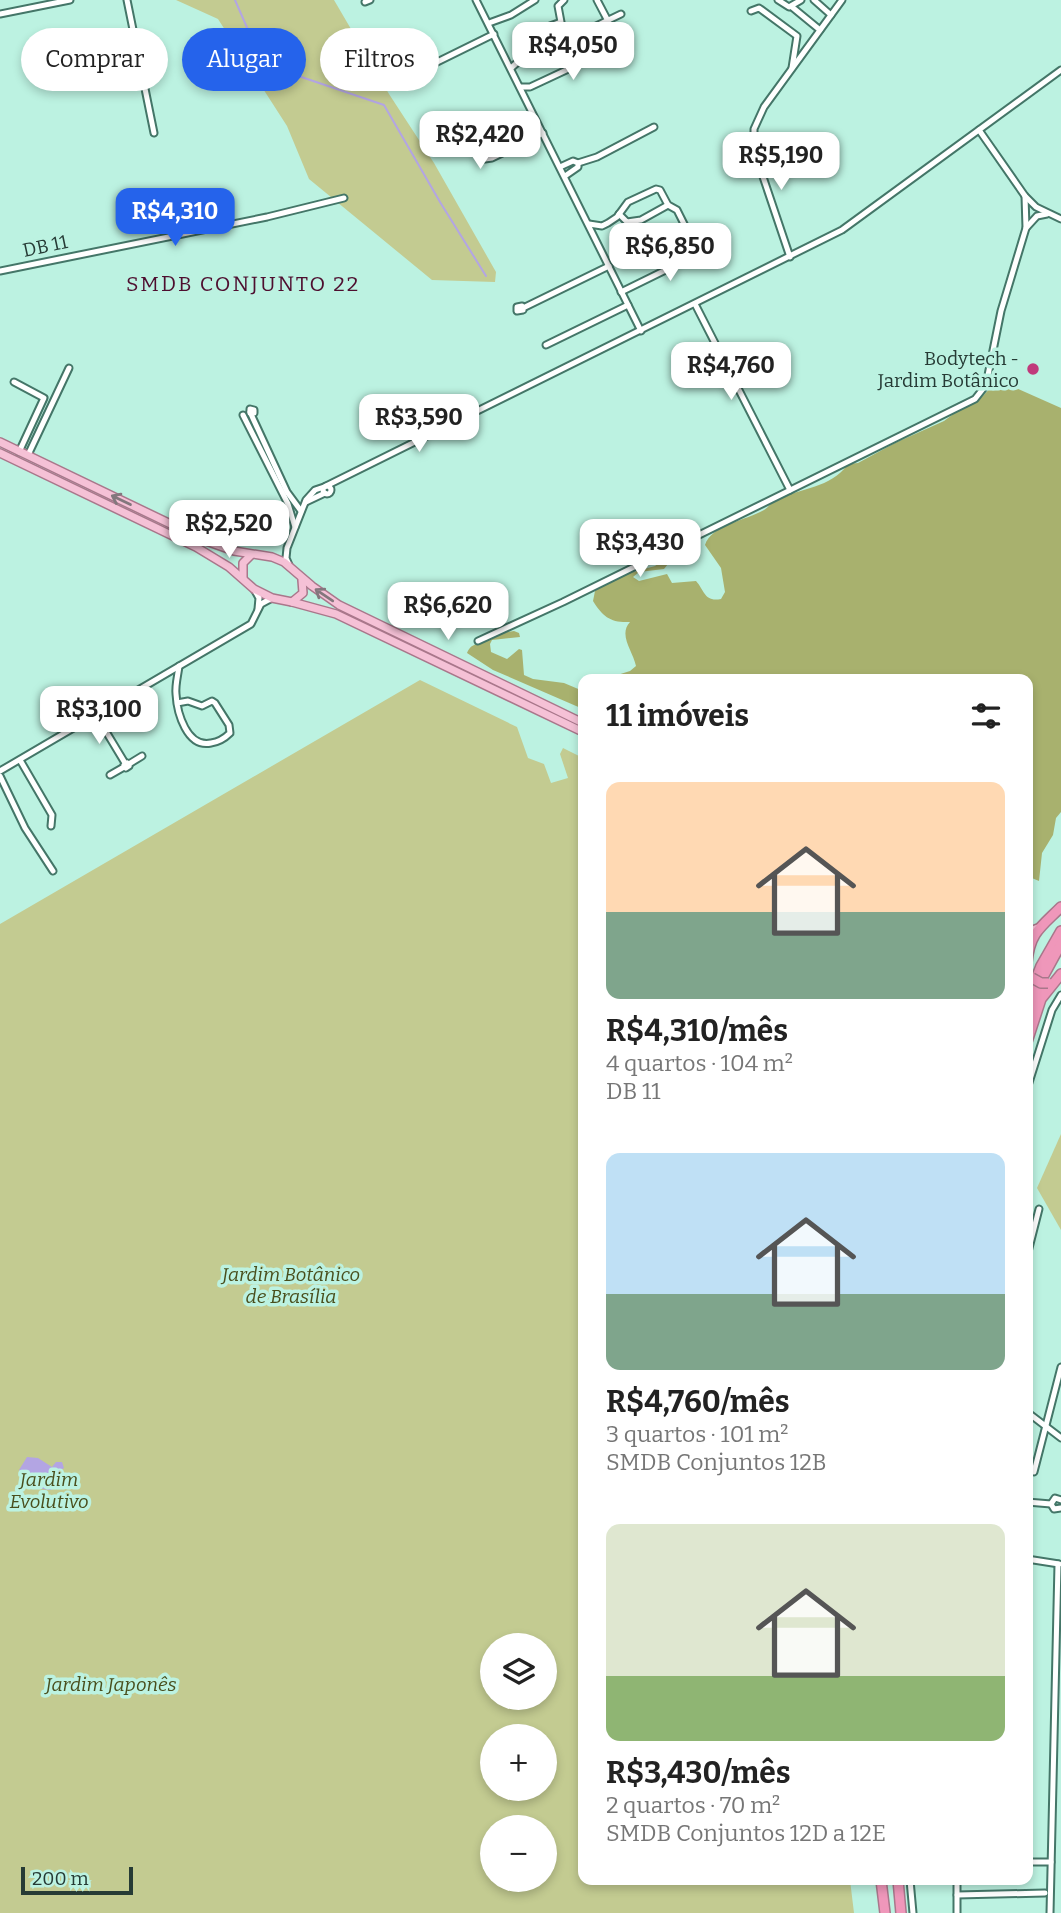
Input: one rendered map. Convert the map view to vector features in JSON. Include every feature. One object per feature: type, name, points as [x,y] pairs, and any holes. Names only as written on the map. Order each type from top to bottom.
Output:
[{"type":"highway","points":[[1033,937],[1038,928],[1057,914],[1061,907]]},
{"type":"highway","points":[[1033,987],[1041,966],[1061,931]]},
{"type":"highway","points":[[1033,1006],[1061,944]]},
{"type":"highway","points":[[1033,979],[1048,983],[1059,976]]},
{"type":"highway","points":[[1033,1024],[1041,999],[1059,976]]},
{"type":"highway","points":[[882,1885],[885,1913]]},
{"type":"highway","points":[[898,1885],[901,1913]]},
{"type":"main road","points":[[0,442],[206,541],[251,555],[272,557],[291,567],[322,595],[348,610],[578,721]]},
{"type":"main road","points":[[0,453],[196,547],[243,578],[254,589],[272,598],[322,609],[349,620],[578,730]]},
{"type":"main road","points":[[243,578],[243,563],[251,555]]},
{"type":"main road","points":[[292,601],[303,593],[302,579]]},
{"type":"main road","points":[[1033,930],[1038,928]]},
{"type":"street","points":[[0,14],[70,0]]},
{"type":"street","points":[[127,0],[154,133]]},
{"type":"street","points":[[476,0],[641,331]]},
{"type":"street","points":[[489,23],[511,15],[535,0]]},
{"type":"street","points":[[549,33],[550,26],[561,22],[558,6],[564,0]]},
{"type":"street","points":[[597,0],[608,21]]},
{"type":"street","points":[[778,0],[792,7],[820,30]]},
{"type":"street","points":[[792,7],[801,0]]},
{"type":"street","points":[[814,0],[831,15]]},
{"type":"street","points":[[790,257],[758,164],[753,139],[758,116],[842,0]]},
{"type":"street","points":[[751,10],[761,9],[797,37],[792,68]]},
{"type":"street","points":[[511,68],[519,61],[518,49],[521,45],[543,33],[566,39],[621,15]]},
{"type":"street","points":[[439,62],[494,34]]},
{"type":"street","points":[[520,87],[530,88],[592,58]]},
{"type":"street","points":[[291,567],[286,558],[287,548],[303,507],[311,498],[341,478],[842,230],[1061,70]]},
{"type":"street","points":[[525,97],[530,88]]},
{"type":"street","points":[[461,122],[485,159],[543,133]]},
{"type":"street","points":[[560,167],[573,161],[578,163],[597,157],[654,127]]},
{"type":"street","points":[[979,130],[1025,196],[1036,207],[1061,219]]},
{"type":"street","points":[[565,176],[578,167],[578,163]]},
{"type":"street","points":[[588,224],[602,226],[614,220],[628,202],[654,189],[660,190],[668,205],[677,210],[688,232]]},
{"type":"street","points":[[478,641],[563,603],[956,409],[981,394],[986,385],[1001,311],[1026,228],[1025,196]]},
{"type":"street","name":"DB 11","points":[[0,271],[267,217],[344,198]]},
{"type":"street","points":[[619,214],[628,222],[635,222],[668,205]]},
{"type":"street","points":[[1026,228],[1037,216],[1051,214]]},
{"type":"street","points":[[596,239],[602,226]]},
{"type":"street","points":[[621,292],[686,260]]},
{"type":"street","points":[[523,308],[609,266]]},
{"type":"street","points":[[695,303],[790,490]]},
{"type":"street","points":[[546,345],[628,305]]},
{"type":"street","points":[[28,455],[69,368]]},
{"type":"street","points":[[14,382],[44,398],[19,452]]},
{"type":"street","points":[[295,527],[250,414],[287,492],[303,507]]},
{"type":"street","points":[[272,557],[280,556],[287,548]]},
{"type":"street","points":[[254,589],[258,598],[258,609]]},
{"type":"street","points":[[53,871],[29,836],[0,771],[251,624],[258,609],[272,598]]},
{"type":"street","points":[[177,703],[188,701],[202,706],[212,701],[230,728],[229,735],[213,743],[196,742],[186,730],[177,703],[179,666]]},
{"type":"street","points":[[96,715],[126,765]]},
{"type":"street","points":[[110,775],[142,756]]},
{"type":"street","points":[[20,760],[52,815],[51,826]]},
{"type":"street","points":[[1033,1070],[1052,1010],[1061,995]]},
{"type":"street","points":[[1033,1232],[1039,1209]]},
{"type":"street","points":[[1034,1472],[1061,1367]]},
{"type":"street","points":[[1033,1417],[1061,1438]]},
{"type":"street","points":[[1051,1504],[1055,1499],[1061,1500]]},
{"type":"street","points":[[1033,1502],[1051,1504]]},
{"type":"street","points":[[1051,1504],[1054,1509],[1061,1508]]},
{"type":"street","points":[[1033,1560],[1060,1564],[1050,1913]]},
{"type":"street","points":[[1033,1862],[1051,1862]]},
{"type":"street","points":[[910,1885],[913,1913]]},
{"type":"street","points":[[957,1885],[957,1913]]},
{"type":"street","points":[[957,1895],[1045,1893]]},
{"type":"green space","points":[[176,0],[334,0],[350,28],[320,28],[320,91],[387,91],[434,163],[496,272],[495,282],[432,280],[309,179],[287,126],[264,91],[306,91],[306,28],[224,28],[218,19]]},
{"type":"green space","points":[[998,380],[1061,408],[1061,812],[1056,818],[1053,835],[1042,853],[1039,881],[1033,878],[1033,674],[620,674],[636,666],[625,632],[630,622],[608,618],[593,601],[595,591],[615,577],[655,566],[685,544],[698,542],[693,551],[672,559],[664,569],[639,572],[633,577],[639,581],[667,574],[672,583],[696,581],[708,597],[721,599],[725,592],[721,568],[705,545],[714,532],[757,514],[776,500],[824,483],[848,464],[858,463],[977,402]]},
{"type":"green space","points":[[514,631],[519,633],[520,637],[492,640],[491,652],[507,659],[519,649],[522,650],[524,675],[533,679],[564,683],[578,689],[578,707],[493,670],[467,653],[474,645]]},
{"type":"green space","name":"Jardim Botânico de Brasília","points":[[420,680],[517,727],[528,758],[544,764],[551,783],[568,778],[560,754],[563,748],[578,756],[578,1885],[851,1885],[854,1913],[0,1913],[0,924]]},
{"type":"green space","points":[[1061,1134],[1061,1230],[1037,1188]]},
{"type":"shaded area","points":[[27,1457],[38,1458],[52,1467],[56,1462],[62,1462],[64,1468],[59,1471],[59,1478],[51,1490],[32,1484],[22,1475],[19,1470]]},
{"type":"waterway","points":[[235,0],[263,64],[384,105],[486,276]]},
{"type":"place","name":"Bodytech - Jardim Botânico","points":[[1033,369]]},
{"type":"district","name":"SMDB CONJUNTO 22","points":[[243,284]]},
{"type":"park label","name":"Jardim Evolutivo","points":[[49,1490]]},
{"type":"park label","name":"Jardim Japonês","points":[[111,1684]]}]
